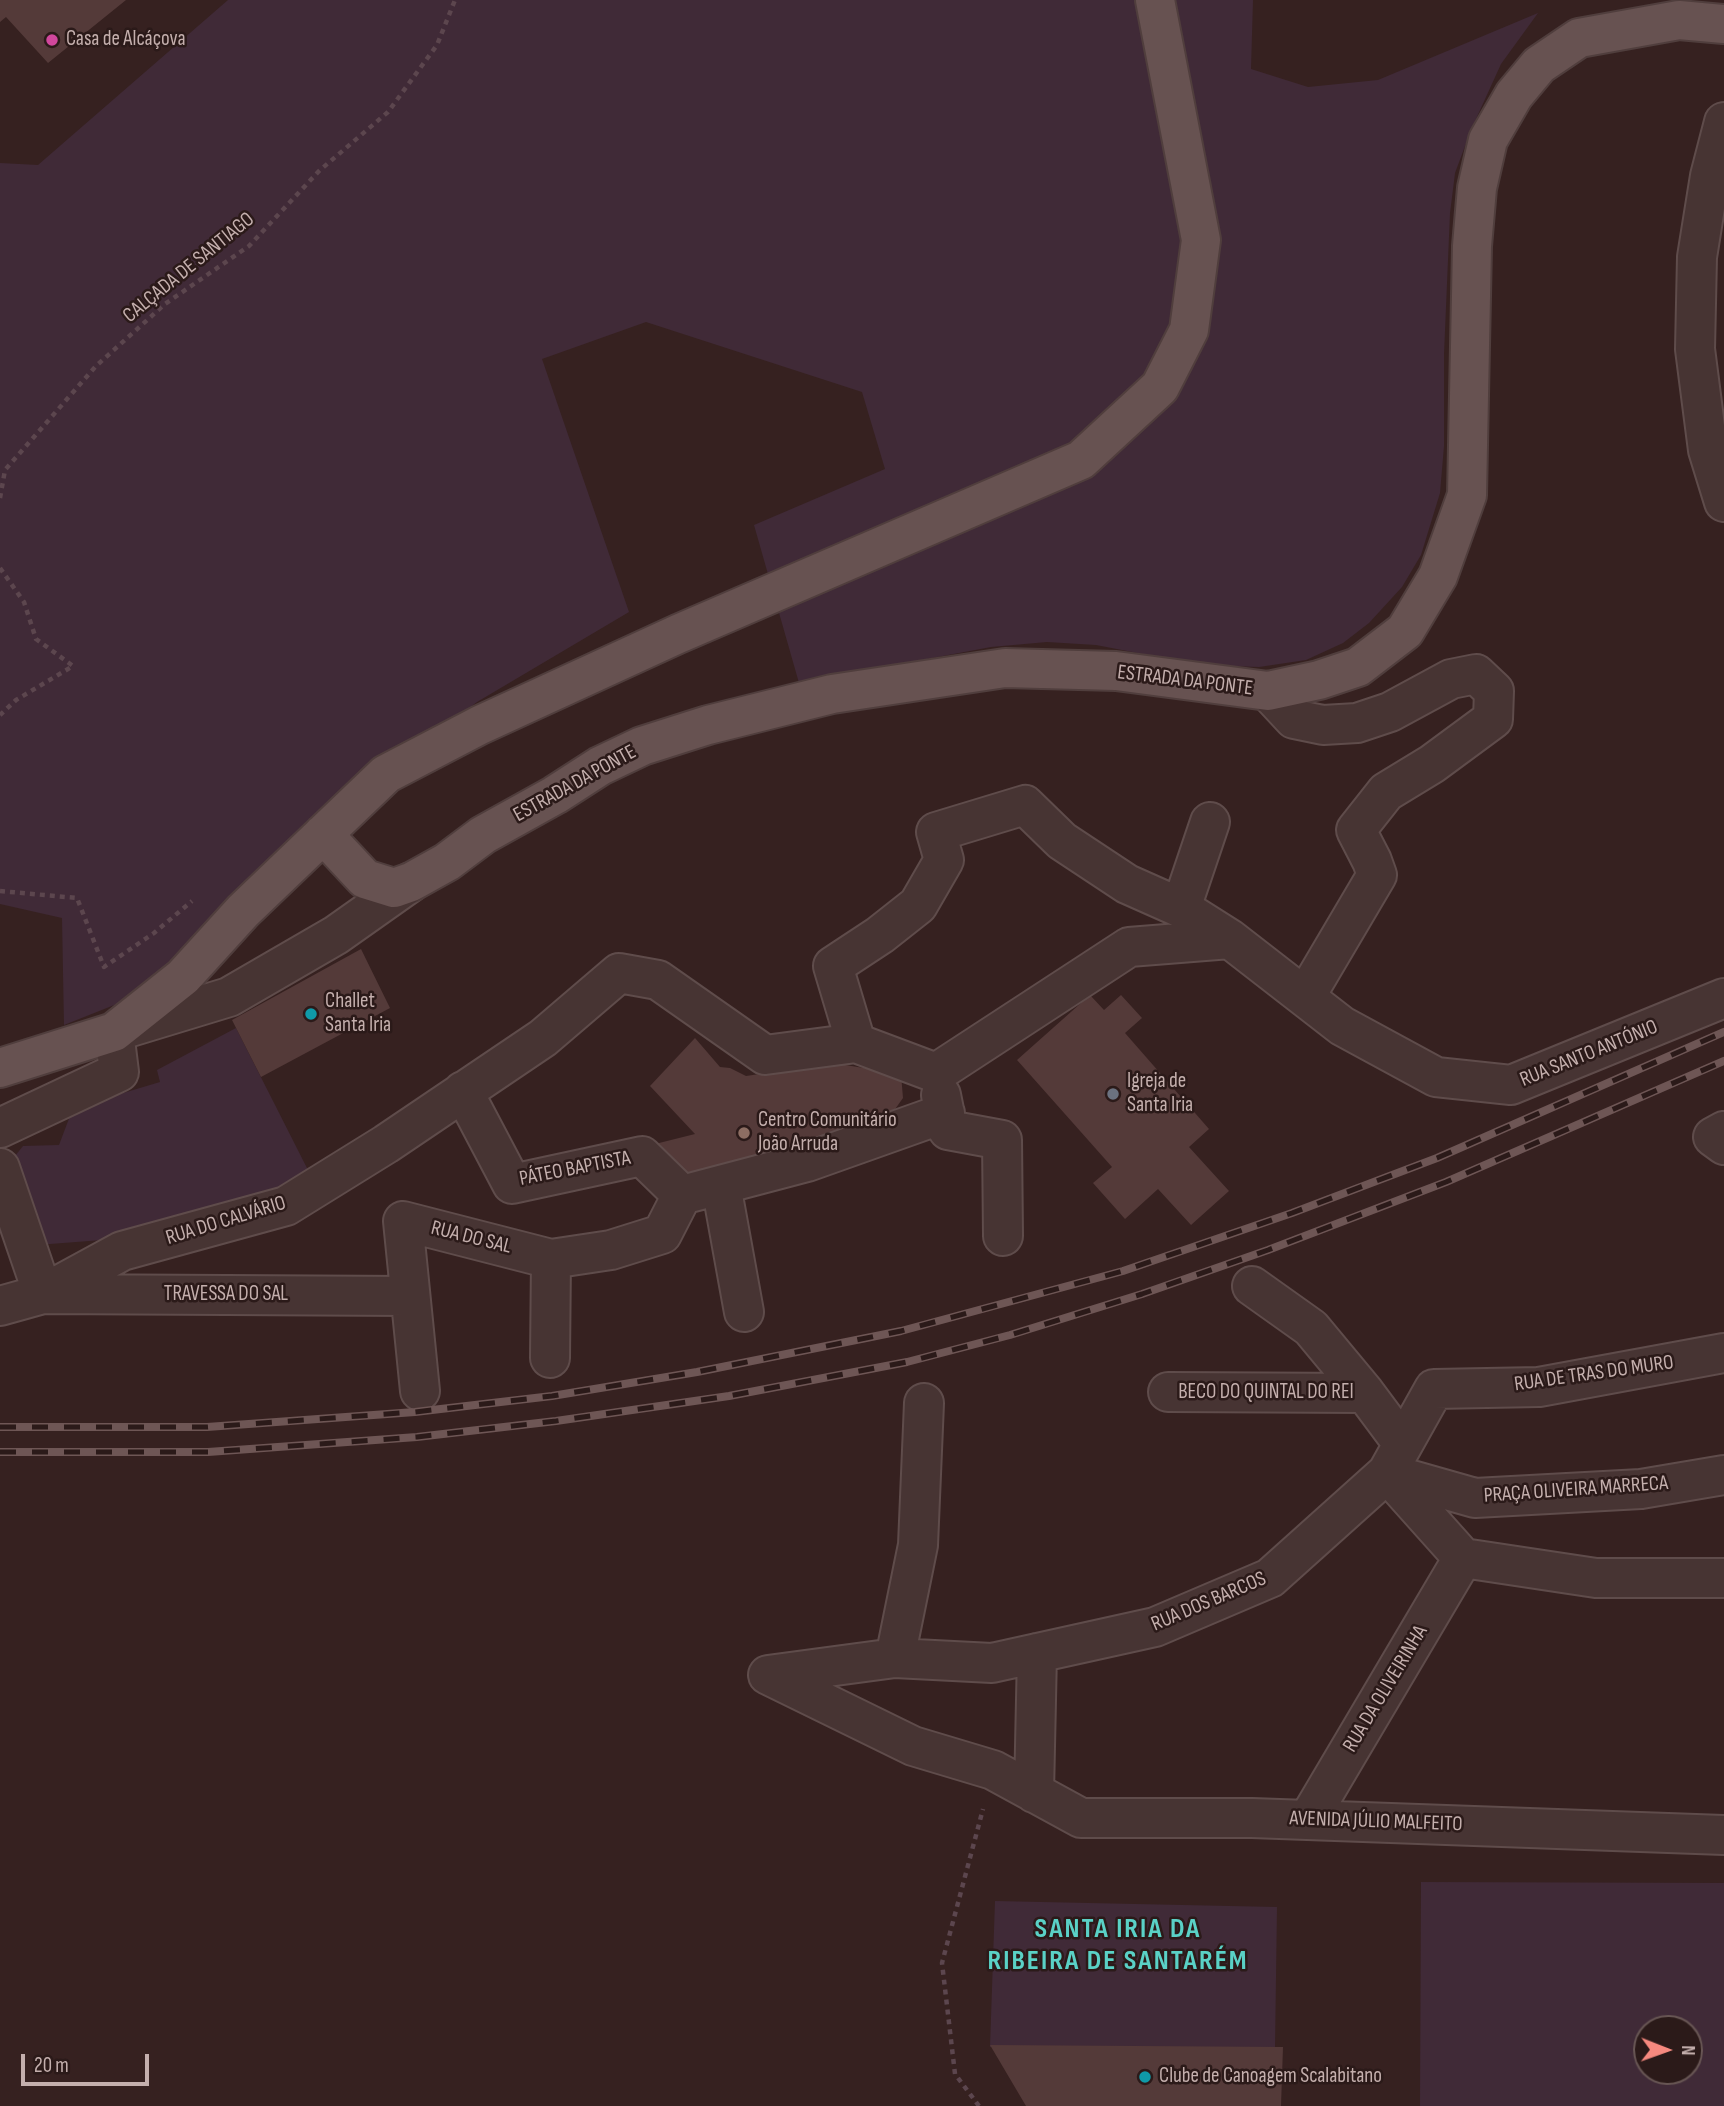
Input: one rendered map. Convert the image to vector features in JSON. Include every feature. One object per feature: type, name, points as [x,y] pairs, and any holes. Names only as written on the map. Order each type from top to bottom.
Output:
[{"type":"main road","points":[[0,1068],[114,1032],[183,977],[243,911],[386,774],[480,725],[678,634],[1081,460],[1160,387],[1189,330],[1201,240],[1155,0]]},
{"type":"main road","name":"ESTRADA DA PONTE","points":[[411,882],[447,862],[483,835],[555,795],[600,766],[642,746],[708,724],[832,694],[1005,668],[1116,671],[1268,691],[1319,680],[1358,667],[1405,631],[1438,576],[1467,495],[1472,246],[1477,188],[1488,140],[1514,96],[1539,65],[1579,37],[1679,20],[1724,24]]},
{"type":"main road","points":[[323,834],[365,879],[394,888],[411,882]]},
{"type":"street","points":[[1724,122],[1710,176],[1697,257],[1695,349],[1708,450],[1724,502]]},
{"type":"street","points":[[1268,691],[1294,719],[1323,725],[1357,723],[1390,712],[1451,679],[1476,674],[1494,691],[1493,719],[1432,764],[1386,792],[1356,830],[1377,875],[1305,997]]},
{"type":"street","name":"RUA SANTO ANTÓNIO","points":[[856,1043],[833,967],[918,905],[944,860],[936,832],[1024,805],[1062,841],[1127,884],[1181,908],[1230,939],[1342,1026],[1436,1077],[1511,1086],[1724,998]]},
{"type":"street","points":[[1181,908],[1210,822]]},
{"type":"street","points":[[0,1128],[119,1072],[114,1032],[229,997],[336,935],[411,882]]},
{"type":"street","points":[[936,1073],[1129,947],[1230,939]]},
{"type":"street","name":"RUA DO CALVÁRIO","points":[[0,1306],[43,1294],[122,1251],[286,1206],[386,1144],[543,1038],[620,973],[658,980],[765,1055],[856,1043]]},
{"type":"street","points":[[856,1043],[936,1073]]},
{"type":"street","points":[[936,1073],[948,1130],[1002,1140],[1003,1236]]},
{"type":"street","name":"PÁTEO BAPTISTA","points":[[463,1091],[512,1184],[642,1156],[682,1195]]},
{"type":"street","points":[[682,1195],[807,1162],[944,1113]]},
{"type":"street","points":[[0,1168],[43,1294]]},
{"type":"street","points":[[721,1185],[744,1312]]},
{"type":"street","name":"RUA DO SAL","points":[[420,1391],[403,1221],[551,1259],[611,1250],[662,1234],[682,1195]]},
{"type":"street","points":[[550,1358],[551,1259]]},
{"type":"street","points":[[1252,1286],[1311,1328],[1365,1393],[1395,1458],[1463,1558],[1596,1578],[1724,1578]]},
{"type":"street","name":"TRAVESSA DO SAL","points":[[43,1294],[409,1296]]},
{"type":"street","name":"RUA DE TRAS DO MURO","points":[[1395,1458],[1434,1389],[1539,1387],[1724,1353]]},
{"type":"street","name":"BECO DO QUINTAL DO REI","points":[[1168,1392],[1365,1393]]},
{"type":"street","points":[[895,1658],[918,1545],[924,1403]]},
{"type":"street","name":"PRAÇA OLIVEIRA MARRECA","points":[[1395,1458],[1475,1498],[1641,1489],[1724,1475]]},
{"type":"street","name":"RUA DOS BARCOS","points":[[895,1658],[992,1663],[1155,1627],[1270,1578],[1395,1458]]},
{"type":"street","name":"RUA DA OLIVEIRINHA","points":[[1308,1820],[1463,1558]]},
{"type":"street","points":[[1034,1793],[1037,1653]]},
{"type":"street","name":"AVENIDA JÚLIO MALFEITO","points":[[895,1658],[768,1675],[913,1746],[993,1770],[1081,1818],[1308,1820],[1724,1835]]},
{"type":"path","name":"CALÇADA DE SANTIAGO","points":[[0,498],[5,470],[96,366],[165,304],[248,246],[319,171],[388,112],[437,45],[455,0]]},
{"type":"path","points":[[0,568],[23,601],[36,639],[73,666],[16,700],[0,715]]},
{"type":"path","points":[[0,891],[77,898],[104,967],[154,933],[208,888],[243,911]]},
{"type":"path","points":[[979,2106],[956,2074],[943,1963],[993,1770]]},
{"type":"shaded area","points":[[228,0],[1253,0],[1251,69],[1308,87],[1378,80],[1538,13],[1501,64],[1455,173],[1450,213],[1444,354],[1444,446],[1440,493],[1421,555],[1402,587],[1369,623],[1343,643],[1306,660],[1259,667],[1200,665],[1096,645],[1047,642],[991,647],[799,683],[754,525],[885,469],[862,392],[646,322],[542,359],[629,612],[477,702],[273,859],[142,994],[64,1025],[62,918],[0,904],[0,163],[38,165]]},
{"type":"shaded area","points":[[236,1028],[310,1174],[287,1190],[141,1237],[37,1245],[15,1156],[23,1146],[59,1145],[73,1108],[160,1082],[157,1070]]},
{"type":"shaded area","points":[[1421,1882],[1724,1883],[1724,2106],[1420,2106]]},
{"type":"shaded area","points":[[995,1901],[1277,1907],[1275,2048],[990,2047]]},
{"type":"building","name":"Casa de Alcáçova","points":[[0,0],[126,0],[48,63],[6,17],[0,22]]},
{"type":"building","name":"Challet Santa Iria","points":[[361,949],[390,1008],[261,1077],[232,1020]]},
{"type":"building","name":"Igreja de Santa Iria","points":[[1090,995],[1104,1010],[1121,995],[1142,1018],[1125,1033],[1209,1129],[1189,1147],[1229,1191],[1191,1225],[1158,1189],[1125,1219],[1093,1183],[1112,1167],[1017,1060]]},
{"type":"building","points":[[695,1038],[720,1067],[730,1068],[746,1076],[833,1063],[901,1074],[903,1098],[888,1119],[750,1162],[665,1176],[655,1144],[695,1134],[650,1086]]},
{"type":"building","name":"Clube de Canoagem Scalabitano","points":[[990,2045],[1283,2047],[1281,2106],[1026,2106]]},
{"type":"railway","points":[[0,1427],[207,1427],[415,1412],[552,1396],[697,1372],[901,1331],[1123,1271],[1292,1213],[1437,1158],[1724,1032]]},
{"type":"railway","points":[[0,1452],[208,1452],[417,1437],[556,1421],[729,1396],[907,1362],[1010,1335],[1142,1294],[1268,1250],[1446,1182],[1724,1061]]},
{"type":"place","name":"Casa de Alcáçova","points":[[52,40]]},
{"type":"place","name":"Challet Santa Iria","points":[[311,1014]]},
{"type":"place","name":"Igreja de Santa Iria","points":[[1113,1094]]},
{"type":"place","name":"Centro Comunitário João Arruda","points":[[744,1133]]},
{"type":"place","name":"Clube de Canoagem Scalabitano","points":[[1145,2077]]},
{"type":"district","name":"SANTA IRIA DA RIBEIRA DE SANTARÉM","points":[[1118,1946]]}]
